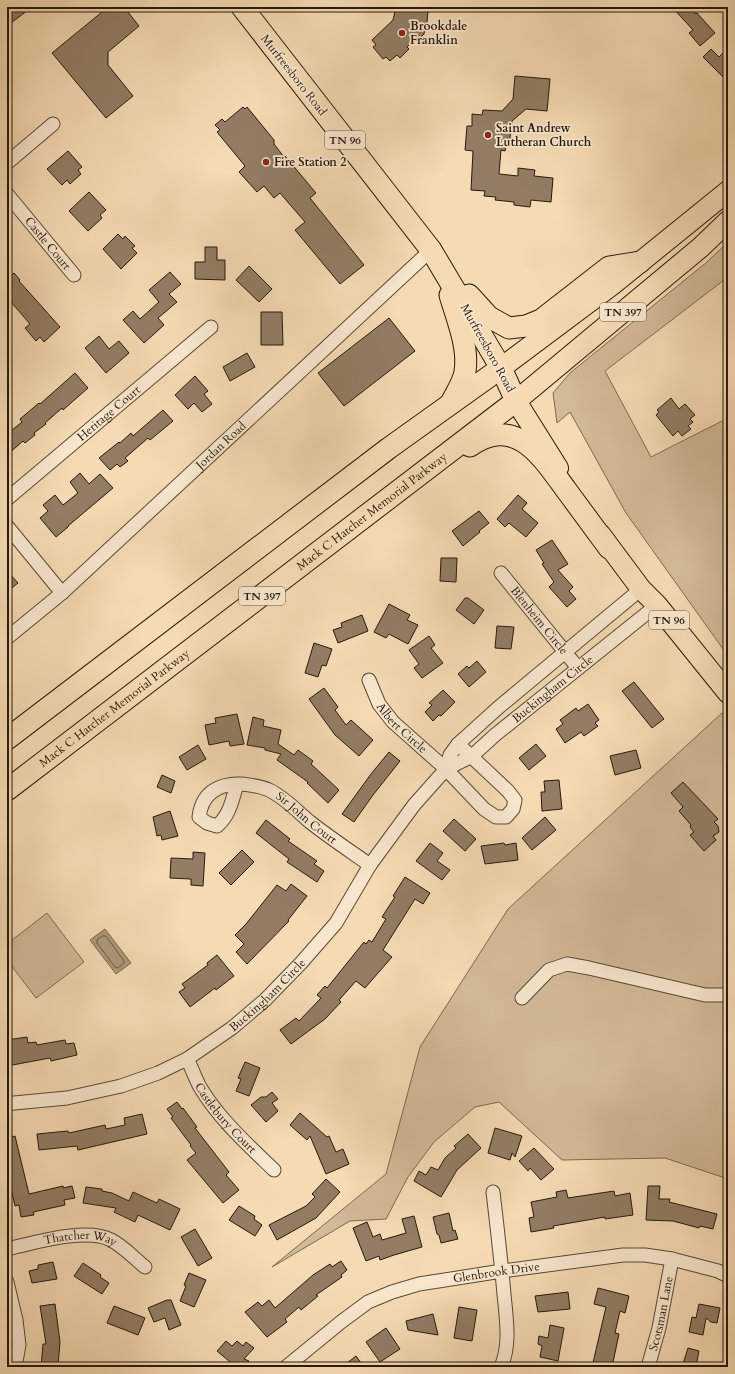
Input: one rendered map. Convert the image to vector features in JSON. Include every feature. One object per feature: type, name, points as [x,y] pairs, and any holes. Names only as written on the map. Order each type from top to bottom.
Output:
[{"type":"highway","name":"Murfreesboro Road","points":[[242,7],[431,250],[501,368],[516,401]]},
{"type":"highway","points":[[431,250],[488,317],[509,328],[526,326],[541,320],[608,267],[640,262]]},
{"type":"highway","points":[[442,268],[466,350],[464,377],[450,404]]},
{"type":"highway","name":"TN 397","points":[[7,739],[383,452],[501,368]]},
{"type":"highway","name":"Mack C Hatcher Memorial Parkway","points":[[7,790],[516,401]]},
{"type":"highway","points":[[353,526],[371,522],[480,439],[490,435],[504,434],[526,442],[543,458],[609,548]]},
{"type":"main road","name":"TN 397","points":[[501,368],[640,262],[728,191]]},
{"type":"main road","name":"Mack C Hatcher Memorial Parkway","points":[[516,401],[701,247],[728,221]]},
{"type":"main road","name":"Murfreesboro Road","points":[[516,401],[609,548],[641,589],[657,604],[728,693]]},
{"type":"street","points":[[7,163],[53,124]]},
{"type":"street","name":"Castle Court","points":[[7,194],[74,275]]},
{"type":"street","name":"Jordan Road","points":[[7,638],[62,593],[431,250]]},
{"type":"street","name":"Heritage Court","points":[[7,500],[211,327]]},
{"type":"street","points":[[7,526],[62,593]]},
{"type":"street","name":"Blenheim Circle","points":[[501,573],[578,668]]},
{"type":"street","name":"Buckingham Circle","points":[[7,1104],[66,1098],[121,1086],[158,1073],[187,1059],[232,1028],[265,1000],[301,963],[336,923],[370,865],[414,805],[446,768],[450,755],[458,744],[499,707],[641,589]]},
{"type":"street","name":"Buckingham Circle","points":[[446,768],[472,756],[495,735],[657,604]]},
{"type":"street","name":"Albert Circle","points":[[369,680],[379,704],[393,722],[446,768],[484,809],[496,817],[506,817],[513,809],[515,800],[508,791],[472,756]]},
{"type":"street","points":[[458,744],[472,756]]},
{"type":"street","name":"Sir John Court","points":[[237,784],[255,785],[269,790],[282,798],[319,829],[370,865]]},
{"type":"street","points":[[522,998],[549,970],[567,964],[705,995],[728,994]]},
{"type":"street","name":"Castlebury Court","points":[[187,1059],[200,1087],[221,1115],[249,1146],[274,1170]]},
{"type":"street","points":[[493,1192],[502,1270],[507,1333],[501,1367]]},
{"type":"street","name":"Thatcher Way","points":[[7,1249],[88,1234],[110,1240],[145,1267]]},
{"type":"street","name":"Glenbrook Drive","points":[[286,1367],[317,1340],[368,1302],[392,1292],[419,1284],[502,1270],[623,1254],[672,1259],[718,1271],[728,1276]]},
{"type":"street","name":"Scotsman Lane","points":[[648,1367],[659,1328],[672,1259]]},
{"type":"street","points":[[7,1282],[16,1320],[19,1345],[15,1367]]},
{"type":"shaded area","points":[[728,242],[728,277],[605,371],[651,457],[728,418],[728,656],[626,513],[570,412],[557,423],[553,393],[570,373],[707,262]]},
{"type":"shaded area","points":[[722,713],[728,720],[728,1179],[665,1158],[562,1160],[499,1102],[475,1107],[434,1142],[408,1177],[386,1219],[350,1221],[272,1267],[386,1174],[420,1047],[508,909]]},
{"type":"shaded area","points":[[47,913],[84,962],[36,998],[7,960],[7,944]]},
{"type":"water","points":[[105,929],[131,963],[116,974],[90,940]]},
{"type":"building","points":[[7,7],[32,7],[7,26]]},
{"type":"building","points":[[108,7],[124,7],[139,26],[108,52],[108,65],[133,96],[106,118],[52,53]]},
{"type":"building","name":"Brookdale Franklin","points":[[396,7],[425,7],[425,10],[428,10],[427,23],[424,34],[421,37],[419,36],[407,47],[409,49],[400,58],[397,55],[390,61],[386,57],[383,59],[373,47],[376,45],[372,40],[393,20]]},
{"type":"building","points":[[672,7],[693,7],[691,9],[696,14],[697,13],[715,33],[700,46],[689,33],[693,30]]},
{"type":"building","points":[[711,49],[719,57],[723,53],[728,58],[728,82],[703,57]]},
{"type":"building","name":"Saint Andrew Lutheran Church","points":[[515,76],[550,79],[547,111],[526,109],[512,121],[509,146],[506,145],[505,151],[501,150],[499,174],[518,176],[518,168],[535,170],[534,176],[553,178],[551,202],[531,200],[530,207],[514,205],[514,202],[495,200],[496,197],[484,196],[485,191],[471,190],[473,151],[465,150],[467,126],[472,126],[472,114],[482,115],[483,110],[502,111],[513,99]]},
{"type":"building","name":"Fire Station 2","points":[[243,107],[245,109],[247,107],[274,140],[274,144],[284,157],[285,156],[316,193],[310,198],[364,265],[340,284],[295,230],[305,222],[280,193],[274,198],[264,186],[257,192],[239,172],[245,166],[217,132],[220,130],[215,125],[222,119],[225,122]]},
{"type":"building","points":[[68,151],[82,167],[78,170],[81,174],[70,184],[67,180],[62,185],[47,169]]},
{"type":"building","points":[[89,192],[106,210],[100,215],[102,218],[88,231],[69,211]]},
{"type":"building","points":[[118,234],[123,239],[125,236],[135,246],[132,248],[137,253],[121,269],[103,249]]},
{"type":"building","points":[[205,247],[217,247],[217,260],[225,260],[225,280],[195,279],[195,262],[205,262]]},
{"type":"building","points":[[249,266],[272,289],[259,302],[236,280]]},
{"type":"building","points":[[170,272],[181,284],[169,294],[177,302],[158,318],[164,325],[144,343],[123,320],[133,311],[140,319],[159,302],[149,290]]},
{"type":"building","points":[[14,273],[20,280],[19,281],[60,327],[44,342],[40,337],[36,341],[25,328],[30,324],[11,302],[7,306],[7,279]]},
{"type":"building","points":[[261,312],[282,312],[283,345],[261,345]]},
{"type":"building","points":[[389,318],[415,351],[344,406],[318,373]]},
{"type":"building","points":[[99,336],[109,349],[119,341],[129,353],[106,373],[85,348]]},
{"type":"building","points":[[247,353],[255,367],[230,381],[223,367]]},
{"type":"building","points":[[75,373],[88,388],[63,410],[62,408],[45,423],[46,424],[34,433],[35,435],[25,443],[23,441],[7,455],[7,434],[22,422],[20,419],[39,403],[40,404]]},
{"type":"building","points":[[195,376],[208,391],[204,394],[212,404],[202,412],[194,403],[188,409],[175,395]]},
{"type":"building","points":[[671,398],[679,409],[685,404],[695,415],[690,419],[693,422],[688,426],[691,429],[682,436],[678,431],[673,436],[656,415],[659,412],[657,410]]},
{"type":"building","points":[[163,410],[173,421],[150,440],[148,438],[125,458],[128,461],[120,467],[117,464],[110,470],[99,458],[131,433],[133,436]]},
{"type":"building","points":[[80,473],[89,484],[100,474],[113,488],[56,537],[40,518],[48,511],[43,505],[55,495],[63,505],[78,493],[70,482]]},
{"type":"building","points":[[518,495],[527,503],[522,509],[538,523],[526,537],[509,523],[505,527],[497,519]]},
{"type":"building","points":[[479,511],[489,523],[463,546],[452,531]]},
{"type":"building","points":[[552,540],[568,564],[558,570],[573,587],[569,591],[576,599],[567,607],[549,587],[554,582],[542,564],[544,563],[536,550]]},
{"type":"building","points":[[441,558],[457,558],[456,582],[440,581]]},
{"type":"building","points":[[7,571],[18,583],[7,592]]},
{"type":"building","points":[[465,598],[468,598],[484,610],[474,624],[456,610]]},
{"type":"building","points":[[389,604],[410,615],[407,620],[418,625],[408,644],[389,634],[386,638],[374,632]]},
{"type":"building","points":[[362,615],[368,631],[338,643],[333,630],[342,627],[341,623]]},
{"type":"building","points":[[497,626],[514,627],[511,649],[495,648]]},
{"type":"building","points":[[429,636],[435,645],[431,648],[443,663],[422,678],[414,668],[419,664],[409,650]]},
{"type":"building","points":[[314,643],[332,649],[326,666],[322,665],[318,677],[305,673]]},
{"type":"building","points":[[477,661],[486,672],[469,687],[458,674],[467,666],[469,668]]},
{"type":"building","points":[[634,682],[664,719],[652,728],[622,691]]},
{"type":"building","points":[[324,688],[338,707],[335,710],[346,725],[351,720],[373,740],[359,756],[335,735],[309,699]]},
{"type":"building","points":[[443,690],[455,702],[441,716],[439,715],[433,721],[425,712],[432,705],[429,703]]},
{"type":"building","points":[[588,704],[599,720],[595,723],[598,726],[584,736],[581,732],[565,743],[556,729],[563,724],[560,720],[576,708],[578,711]]},
{"type":"building","points":[[237,714],[244,744],[230,746],[229,741],[209,745],[205,725],[216,723],[215,718]]},
{"type":"building","points":[[253,717],[264,720],[263,726],[281,730],[278,744],[294,755],[298,750],[313,761],[311,764],[339,790],[328,803],[307,783],[308,782],[277,760],[281,754],[265,750],[265,748],[247,745]]},
{"type":"building","points":[[536,744],[546,756],[529,770],[519,758]]},
{"type":"building","points":[[198,745],[206,759],[187,770],[179,757]]},
{"type":"building","points":[[636,750],[641,768],[615,775],[610,756]]},
{"type":"building","points":[[389,752],[400,761],[354,822],[342,814]]},
{"type":"building","points":[[162,775],[175,781],[171,793],[157,787]]},
{"type":"building","points":[[559,780],[562,809],[542,811],[541,792],[545,792],[544,781]]},
{"type":"building","points":[[683,782],[718,819],[714,822],[718,826],[719,832],[713,836],[716,840],[704,851],[690,835],[694,832],[690,827],[691,825],[679,811],[683,807],[671,793]]},
{"type":"building","points":[[170,811],[178,836],[162,840],[161,835],[157,836],[153,817]]},
{"type":"building","points":[[545,817],[556,830],[532,850],[522,838]]},
{"type":"building","points":[[454,819],[476,839],[465,851],[443,831]]},
{"type":"building","points":[[266,820],[290,839],[288,841],[317,861],[314,864],[324,871],[317,882],[287,862],[289,859],[256,833]]},
{"type":"building","points":[[430,843],[443,853],[437,861],[450,870],[442,880],[416,861]]},
{"type":"building","points":[[504,843],[505,845],[516,843],[518,860],[485,864],[481,846]]},
{"type":"building","points":[[242,850],[254,862],[231,885],[219,873]]},
{"type":"building","points":[[193,852],[205,853],[203,886],[191,885],[191,879],[170,878],[171,858],[193,859]]},
{"type":"building","points":[[405,877],[430,893],[423,904],[415,899],[383,950],[392,957],[365,988],[356,981],[339,1000],[341,1002],[325,1019],[291,1044],[280,1030],[296,1018],[299,1021],[321,998],[317,995],[325,986],[327,988],[364,942],[366,944],[369,940],[372,942],[386,919],[382,917],[395,897],[393,896]]},
{"type":"building","points":[[291,884],[307,896],[288,920],[289,921],[247,964],[236,952],[244,944],[235,935],[246,924],[277,885],[286,891]]},
{"type":"building","points":[[217,955],[234,976],[190,1007],[179,992],[185,988],[182,984],[208,965],[207,963]]},
{"type":"building","points":[[27,1037],[28,1043],[36,1042],[37,1045],[65,1040],[66,1044],[74,1043],[77,1055],[51,1061],[50,1058],[7,1066],[7,1040]]},
{"type":"building","points":[[245,1062],[260,1068],[249,1096],[236,1091],[241,1079],[238,1078]]},
{"type":"building","points":[[272,1092],[278,1099],[272,1103],[278,1111],[266,1122],[251,1105],[261,1097],[266,1097]]},
{"type":"building","points":[[177,1102],[182,1109],[183,1108],[197,1127],[195,1128],[229,1172],[226,1175],[239,1190],[223,1203],[187,1160],[196,1153],[171,1118],[173,1117],[167,1109]]},
{"type":"building","points":[[300,1113],[327,1137],[329,1136],[336,1152],[343,1149],[349,1164],[326,1174],[310,1136],[307,1140],[290,1125]]},
{"type":"building","points":[[142,1114],[147,1134],[78,1150],[77,1146],[39,1150],[37,1134],[68,1131],[69,1133],[105,1125],[106,1129],[125,1125],[124,1118]]},
{"type":"building","points":[[495,1128],[522,1136],[515,1157],[512,1153],[510,1160],[488,1153]]},
{"type":"building","points":[[468,1134],[481,1148],[457,1170],[441,1197],[414,1181],[419,1171],[426,1175],[431,1167],[438,1170],[445,1158],[456,1148],[454,1146]]},
{"type":"building","points":[[15,1136],[29,1194],[63,1186],[63,1188],[72,1186],[75,1198],[64,1200],[65,1205],[33,1212],[34,1215],[21,1217],[19,1205],[15,1206],[7,1171],[7,1139]]},
{"type":"building","points":[[534,1148],[554,1169],[541,1180],[530,1168],[528,1171],[519,1161]]},
{"type":"building","points":[[326,1179],[340,1192],[316,1218],[277,1240],[269,1225],[306,1206],[315,1197],[312,1194]]},
{"type":"building","points":[[648,1186],[660,1186],[659,1199],[670,1199],[669,1202],[717,1214],[713,1229],[700,1226],[699,1228],[673,1221],[646,1220]]},
{"type":"building","points":[[86,1187],[102,1189],[102,1191],[112,1193],[129,1201],[133,1192],[157,1203],[159,1199],[180,1209],[170,1230],[138,1215],[135,1222],[114,1212],[116,1208],[83,1203]]},
{"type":"building","points":[[566,1190],[568,1198],[614,1191],[615,1196],[630,1193],[633,1215],[605,1219],[605,1217],[553,1226],[554,1228],[531,1232],[529,1218],[534,1217],[531,1202],[557,1197],[556,1192]]},
{"type":"building","points":[[239,1206],[255,1216],[254,1219],[262,1225],[255,1236],[229,1220]]},
{"type":"building","points":[[449,1213],[453,1231],[455,1230],[458,1239],[441,1243],[433,1217]]},
{"type":"building","points":[[414,1216],[422,1247],[380,1260],[379,1256],[366,1261],[353,1228],[367,1222],[373,1237],[380,1234],[382,1240],[406,1233],[402,1219]]},
{"type":"building","points":[[195,1229],[212,1258],[198,1266],[181,1237]]},
{"type":"building","points":[[341,1261],[347,1270],[341,1275],[342,1277],[316,1295],[318,1296],[301,1310],[299,1307],[285,1319],[287,1322],[267,1337],[245,1312],[258,1302],[262,1306],[269,1300],[275,1308],[313,1275],[330,1264],[332,1267]]},
{"type":"building","points":[[53,1262],[57,1279],[32,1283],[29,1271],[38,1269],[38,1265]]},
{"type":"building","points":[[83,1263],[101,1275],[100,1277],[109,1283],[102,1294],[74,1276]]},
{"type":"building","points":[[189,1273],[206,1280],[194,1307],[180,1301]]},
{"type":"building","points":[[598,1288],[629,1296],[625,1313],[620,1311],[615,1333],[619,1334],[612,1367],[592,1367],[606,1307],[594,1304]]},
{"type":"building","points":[[568,1292],[570,1309],[538,1312],[535,1296]]},
{"type":"building","points":[[167,1300],[171,1300],[181,1325],[169,1330],[165,1318],[154,1322],[148,1308]]},
{"type":"building","points":[[55,1304],[60,1342],[58,1366],[41,1367],[43,1344],[46,1344],[40,1306]]},
{"type":"building","points":[[699,1304],[720,1308],[717,1323],[711,1322],[706,1318],[703,1335],[689,1332],[692,1317],[696,1318]]},
{"type":"building","points":[[114,1306],[145,1318],[138,1335],[107,1323]]},
{"type":"building","points":[[459,1307],[477,1310],[472,1341],[454,1338]]},
{"type":"building","points":[[433,1314],[438,1335],[408,1330],[406,1321]]},
{"type":"building","points":[[550,1325],[564,1328],[558,1361],[540,1357],[542,1346],[538,1344],[539,1336],[548,1338]]},
{"type":"building","points":[[386,1328],[400,1349],[380,1362],[366,1342]]},
{"type":"building","points":[[226,1341],[232,1346],[237,1341],[243,1346],[246,1342],[254,1348],[244,1359],[249,1361],[243,1367],[236,1367],[217,1351]]},
{"type":"building","points":[[688,1348],[699,1351],[696,1367],[682,1367]]},
{"type":"building","points":[[356,1356],[364,1367],[342,1367]]},
{"type":"place","name":"Brookdale Franklin","points":[[402,33]]},
{"type":"place","name":"Saint Andrew Lutheran Church","points":[[488,135]]},
{"type":"place","name":"Fire Station 2","points":[[266,162]]}]
